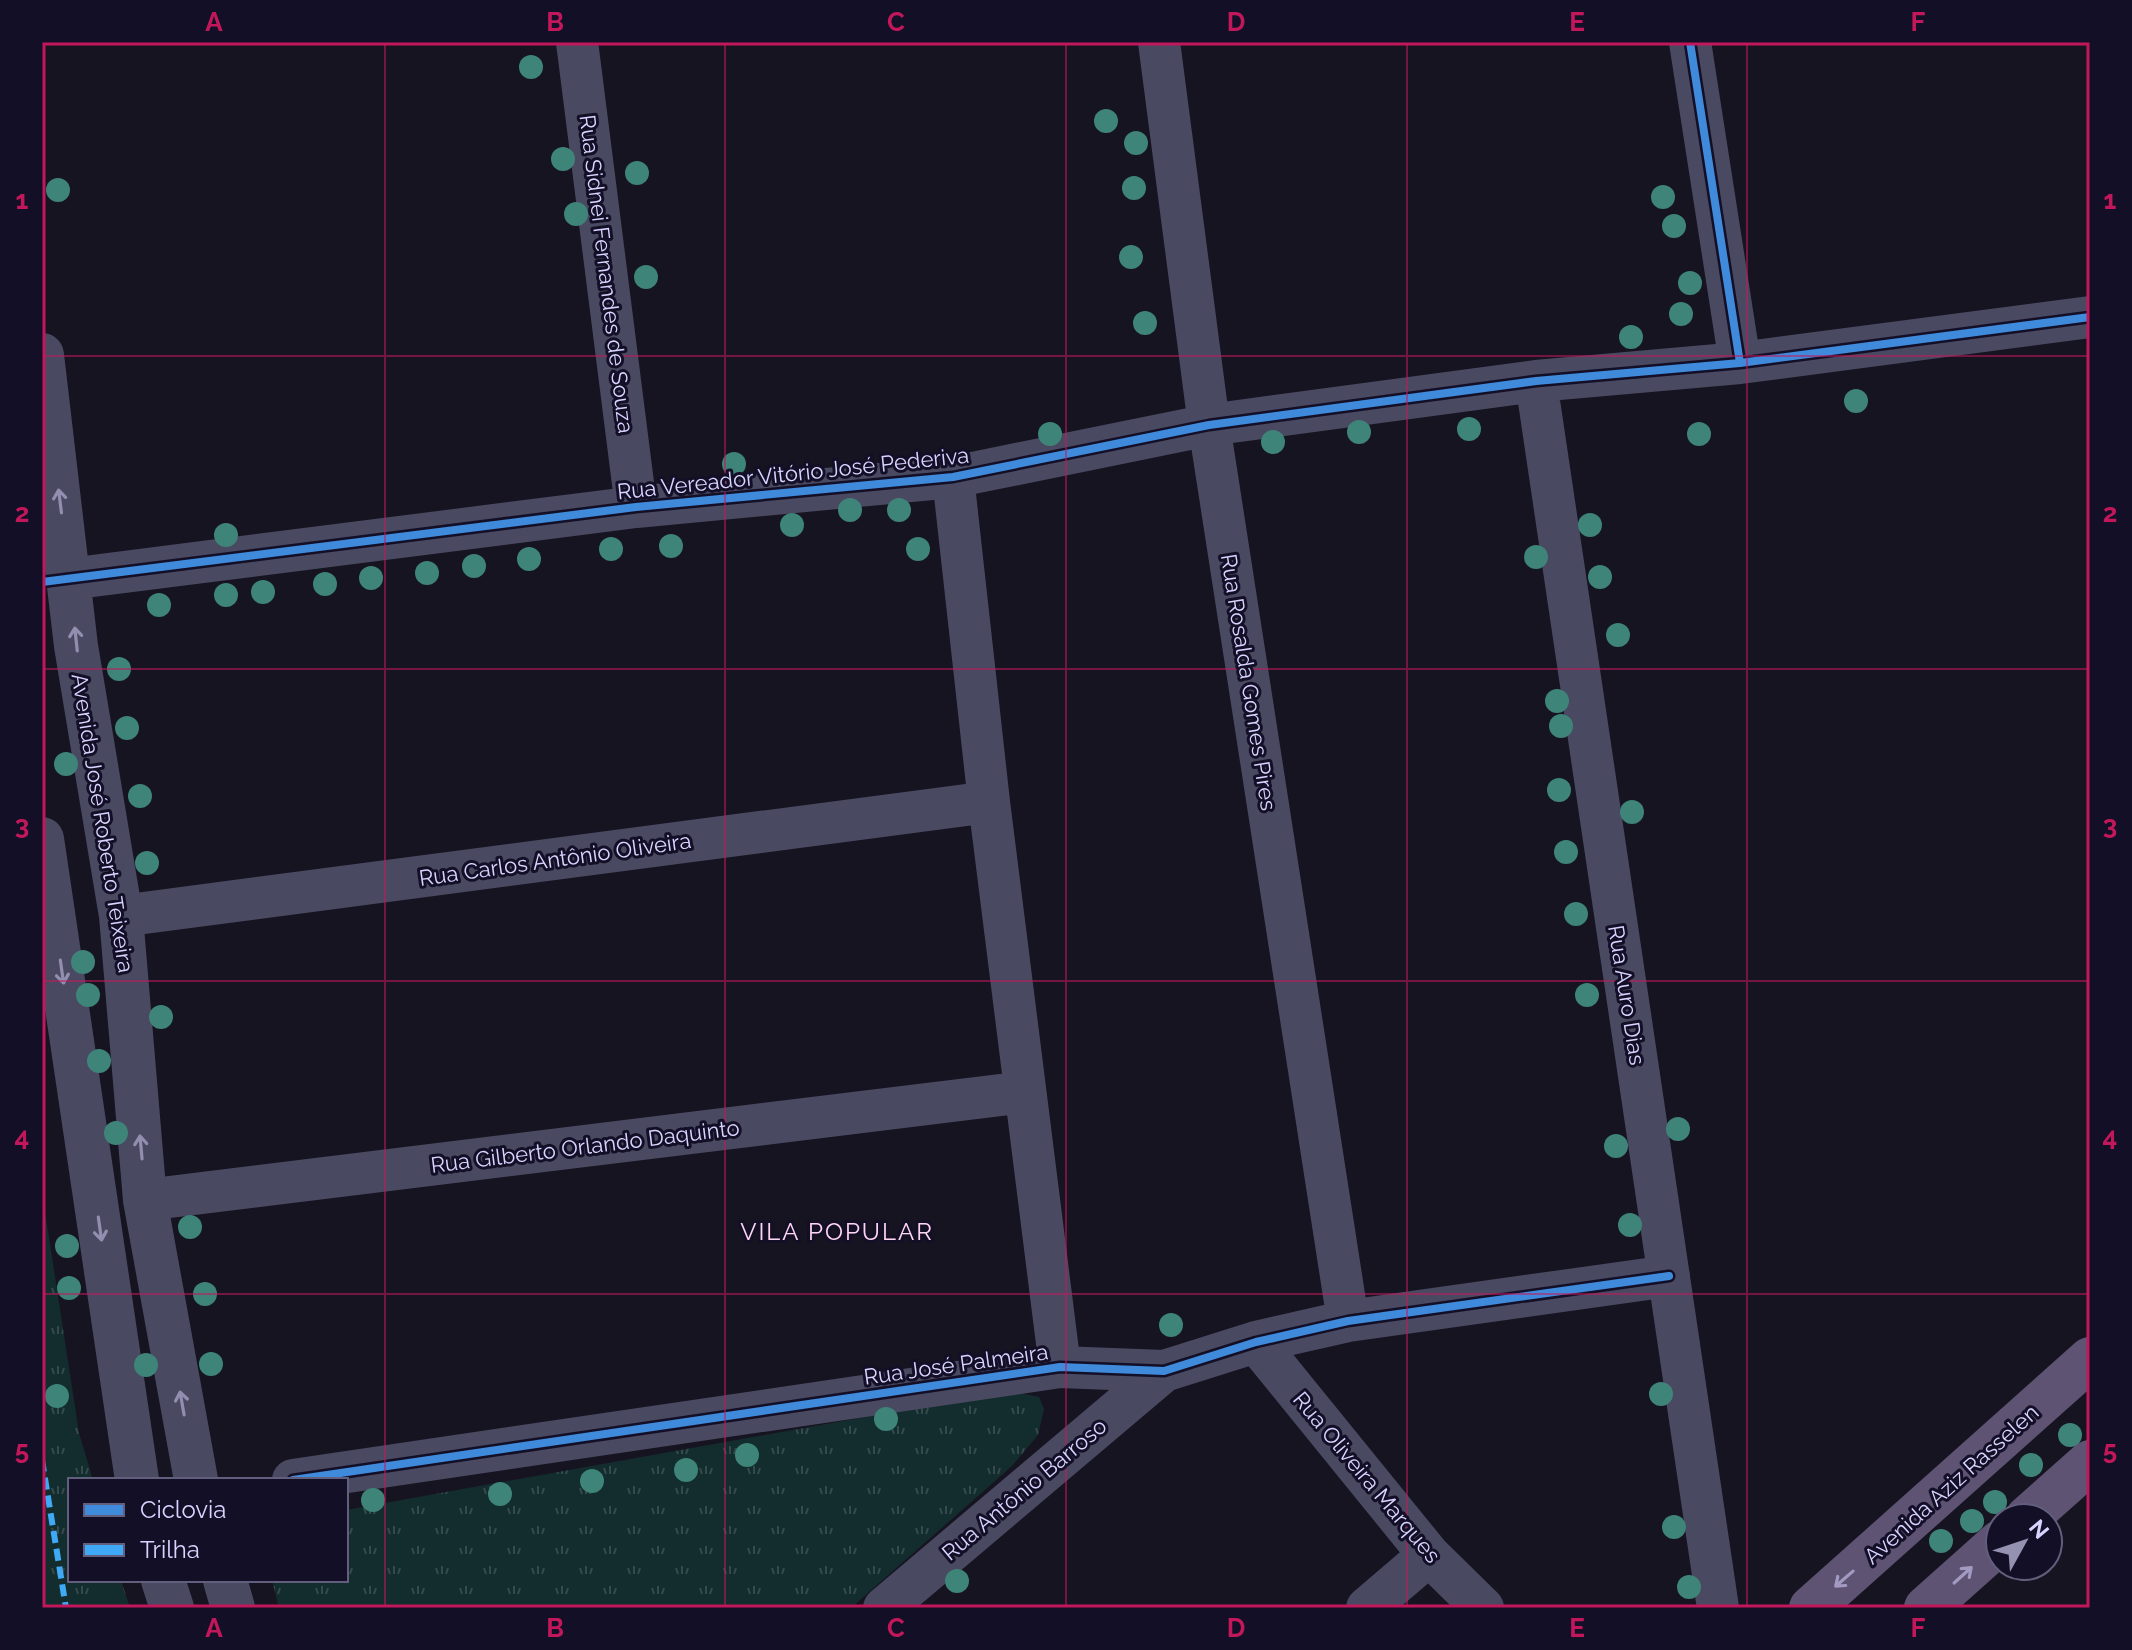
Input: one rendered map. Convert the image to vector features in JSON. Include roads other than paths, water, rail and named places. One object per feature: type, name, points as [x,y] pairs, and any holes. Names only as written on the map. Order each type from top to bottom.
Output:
[{"type":"main road","name":"Avenida Aziz Rasselen","points":[[1811,1608],[2090,1359]]},
{"type":"main road","points":[[2045,1502],[2090,1462]]},
{"type":"main road","points":[[1926,1608],[1984,1556]]},
{"type":"street","name":"Rua Sidnei Fernandes de Souza","points":[[577,42],[636,507]]},
{"type":"street","name":"Rua Rosalda Gomes Pires","points":[[1159,42],[1209,425],[1348,1321]]},
{"type":"street","points":[[1690,42],[1740,363]]},
{"type":"street","name":"Rua Vereador Vitório José Pederiva","points":[[56,580],[636,507],[953,477],[1209,425],[1536,381],[1740,363],[2090,317]]},
{"type":"street","name":"Avenida José Roberto Teixeira","points":[[43,377],[56,580],[76,646],[121,916],[145,1200],[196,1478]]},
{"type":"street","name":"Rua Auro Dias","points":[[1536,381],[1718,1608]]},
{"type":"street","points":[[953,477],[989,802],[1060,1367]]},
{"type":"street","name":"Rua Carlos Antônio Oliveira","points":[[121,916],[989,802]]},
{"type":"street","points":[[42,839],[137,1478]]},
{"type":"street","name":"Rua Gilberto Orlando Daquinto","points":[[145,1200],[1025,1092]]},
{"type":"street","name":"Rua José Palmeira","points":[[307,1478],[1060,1367],[1164,1371],[1256,1342],[1348,1321],[1669,1276]]},
{"type":"street","name":"Rua Oliveira Marques","points":[[1256,1342],[1429,1555],[1483,1608]]},
{"type":"street","name":"Rua Antônio Barroso","points":[[884,1608],[1164,1371]]},
{"type":"street","points":[[1367,1608],[1429,1555]]},
{"type":"street","points":[[164,1582],[172,1608]]},
{"type":"street","points":[[226,1582],[233,1608]]},
{"type":"district","name":"VILA POPULAR","points":[[837,1232]]}]
